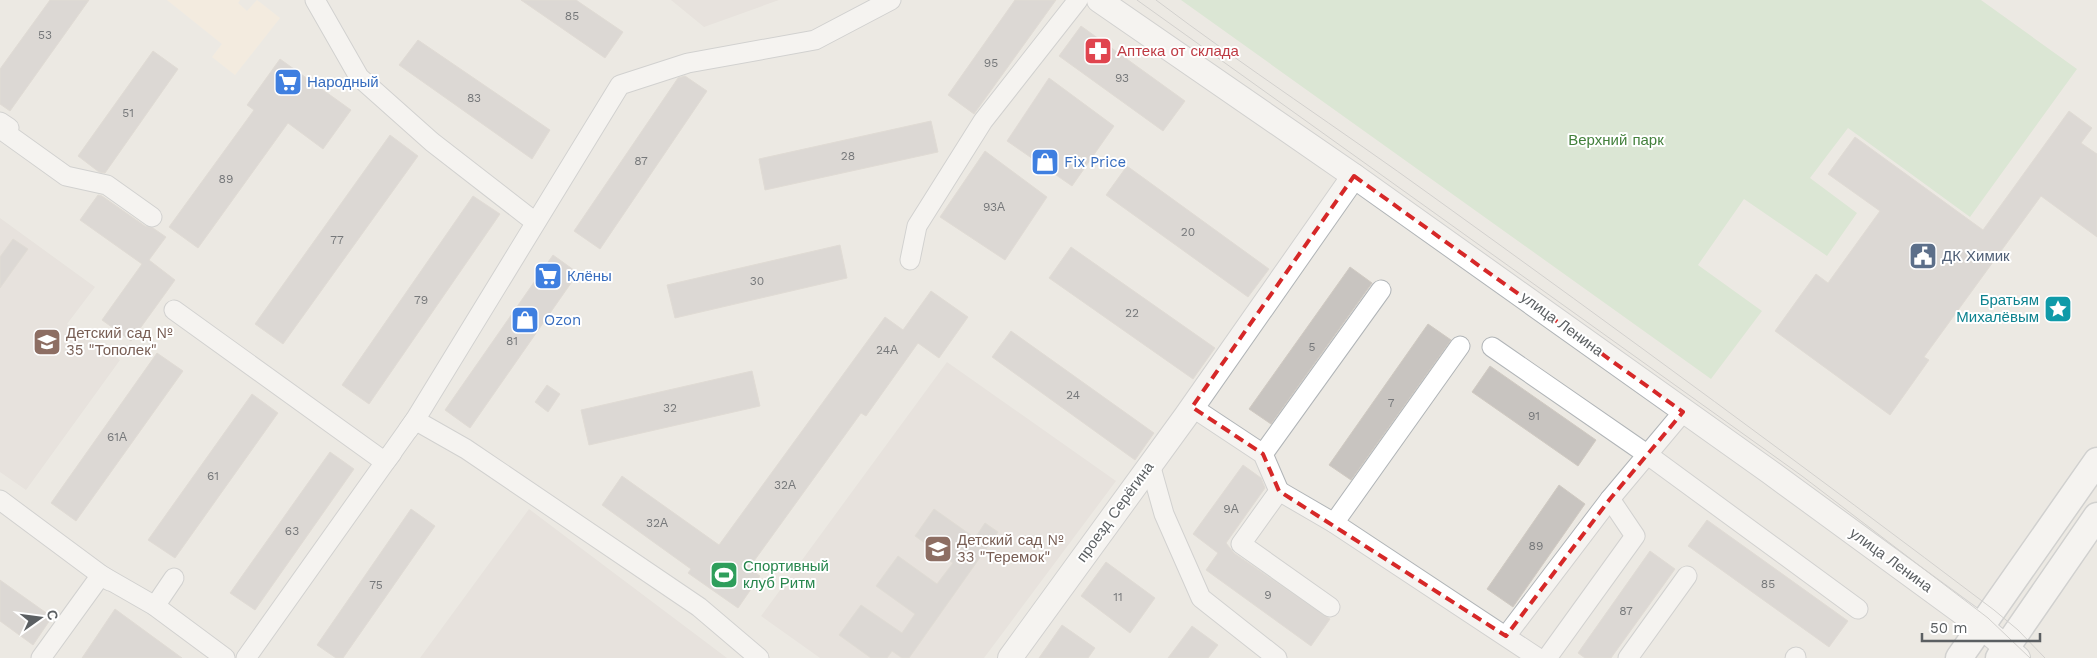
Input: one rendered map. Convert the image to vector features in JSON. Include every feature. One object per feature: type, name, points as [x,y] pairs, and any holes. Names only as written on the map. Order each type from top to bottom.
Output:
[{"type":"main road","points":[[1959,658],[2097,461]]},
{"type":"main road","points":[[2008,654],[2097,516]]},
{"type":"street","points":[[315,0],[359,77],[432,142],[535,222]]},
{"type":"street","points":[[246,658],[415,420],[620,85],[688,63],[815,40],[891,0]]},
{"type":"street","points":[[910,260],[917,226],[983,121],[1078,0]]},
{"type":"street","name":"улица Ленина","points":[[1099,0],[1354,176],[1770,472],[1982,627],[2008,654]]},
{"type":"street","points":[[0,122],[9,128],[6,133],[66,176],[106,185],[152,217]]},
{"type":"street","name":"проезд Серёгина","points":[[1010,658],[1189,411],[1354,176]]},
{"type":"street","points":[[1263,454],[1381,290]]},
{"type":"street","points":[[174,310],[385,462]]},
{"type":"street","points":[[1334,523],[1460,346]]},
{"type":"street","points":[[1492,347],[1648,455],[1858,609]]},
{"type":"street","points":[[1189,411],[1263,454],[1279,491],[1334,523],[1538,658]]},
{"type":"street","points":[[1506,636],[1610,499],[1684,412]]},
{"type":"street","points":[[415,420],[466,450],[699,607],[759,658]]},
{"type":"street","points":[[1150,464],[1164,514],[1201,598],[1277,658]]},
{"type":"street","points":[[1279,491],[1241,544],[1330,607]]},
{"type":"street","points":[[1547,658],[1635,536],[1610,499]]},
{"type":"street","points":[[0,500],[101,575],[155,606],[225,658]]},
{"type":"street","points":[[41,658],[101,575]]},
{"type":"street","points":[[1628,658],[1687,576]]},
{"type":"street","points":[[155,606],[174,578]]},
{"type":"highlighted area","points":[[1354,176],[1683,412],[1610,499],[1506,636],[1279,491],[1263,454],[1192,407]]},
{"type":"shaded area","points":[[167,0],[240,0],[238,3],[247,11],[257,0],[280,18],[235,75],[212,57],[222,44]]},
{"type":"shaded area","points":[[671,0],[779,0],[704,27]]},
{"type":"shaded area","name":"Детский сад № 35 \"Тополек\"","points":[[0,218],[95,287],[67,324],[120,360],[26,490],[0,472]]},
{"type":"shaded area","name":"Детский сад № 33 \"Теремок\"","points":[[947,362],[1116,481],[984,658],[820,658],[761,616]]},
{"type":"shaded area","points":[[529,509],[727,658],[420,658]]},
{"type":"green space","name":"Верхний парк","points":[[1181,0],[1981,0],[2077,69],[1970,217],[1848,128],[1810,178],[1857,213],[1827,256],[1744,199],[1698,265],[1762,311],[1711,379]]},
{"type":"building","points":[[50,0],[89,0],[10,111],[0,104],[0,69]]},
{"type":"building","points":[[521,0],[576,0],[623,32],[605,58]]},
{"type":"building","points":[[1015,0],[1056,0],[974,114],[948,95]]},
{"type":"building","points":[[1081,26],[1185,101],[1163,131],[1059,56]]},
{"type":"building","points":[[418,40],[550,130],[532,159],[399,65]]},
{"type":"building","points":[[153,51],[178,69],[105,173],[99,172],[78,156]]},
{"type":"building","points":[[280,59],[351,110],[323,149],[288,123],[198,248],[169,227],[254,110],[247,105]]},
{"type":"building","points":[[685,76],[707,91],[600,249],[574,231],[678,78]]},
{"type":"building","points":[[1049,78],[1114,126],[1072,186],[1007,141]]},
{"type":"building","name":"ДК Химик","points":[[2069,111],[2092,128],[2081,143],[2097,154],[2097,237],[2041,196],[1924,357],[1929,360],[1890,415],[1775,331],[1816,274],[1828,283],[1880,211],[1828,174],[1855,137],[1983,230]]},
{"type":"building","points":[[931,121],[938,152],[765,190],[759,159]]},
{"type":"building","points":[[390,135],[418,156],[283,344],[255,324]]},
{"type":"building","points":[[985,151],[1047,197],[1005,260],[940,217]]},
{"type":"building","points":[[1127,166],[1269,269],[1248,297],[1106,195]]},
{"type":"building","points":[[98,195],[145,226],[153,228],[166,237],[149,260],[175,280],[131,341],[102,320],[142,264],[80,220]]},
{"type":"building","points":[[473,196],[500,214],[369,404],[342,385]]},
{"type":"building","points":[[13,239],[28,249],[0,288],[0,257]]},
{"type":"building","points":[[840,245],[847,278],[675,318],[667,285]]},
{"type":"building","points":[[1071,247],[1215,348],[1193,379],[1049,278]]},
{"type":"building","points":[[553,255],[578,273],[470,428],[445,410]]},
{"type":"building","points":[[1350,267],[1372,283],[1271,424],[1249,409]]},
{"type":"building","points":[[931,291],[968,317],[939,358],[918,343],[866,416],[861,413],[749,568],[760,576],[738,608],[688,573],[691,569],[602,505],[622,476],[719,545],[885,317],[903,330]]},
{"type":"building","points":[[1428,324],[1451,340],[1351,480],[1329,465]]},
{"type":"building","points":[[1011,331],[1154,433],[1135,460],[992,357]]},
{"type":"building","points":[[157,353],[183,371],[76,521],[51,503]]},
{"type":"building","points":[[1490,366],[1596,440],[1578,466],[1472,392]]},
{"type":"building","points":[[752,371],[760,406],[589,445],[581,410]]},
{"type":"building","points":[[547,385],[560,394],[548,412],[535,402]]},
{"type":"building","points":[[252,394],[278,413],[175,558],[148,540]]},
{"type":"building","points":[[330,452],[354,469],[255,610],[230,593]]},
{"type":"building","points":[[1243,465],[1261,478],[1265,488],[1226,543],[1234,553],[1330,619],[1311,646],[1206,570],[1218,553],[1193,534]]},
{"type":"building","points":[[1559,485],[1585,504],[1513,607],[1487,589]]},
{"type":"building","points":[[411,509],[435,526],[343,658],[336,658],[317,645]]},
{"type":"building","points":[[934,509],[975,538],[985,523],[998,532],[909,658],[902,658],[892,651],[887,658],[871,658],[839,635],[861,605],[902,633],[915,614],[876,586],[898,556],[937,584],[953,563],[915,536]]},
{"type":"building","points":[[1707,520],[1848,621],[1829,647],[1688,546]]},
{"type":"building","points":[[1650,551],[1675,569],[1611,658],[1585,658],[1578,653]]},
{"type":"building","points":[[1106,562],[1155,598],[1130,633],[1081,596]]},
{"type":"building","points":[[0,580],[52,617],[33,645],[0,621]]},
{"type":"building","points":[[115,609],[182,658],[82,658]]},
{"type":"building","points":[[1062,625],[1095,648],[1088,658],[1039,658]]},
{"type":"building","points":[[1192,626],[1218,645],[1208,658],[1168,658]]},
{"type":"tram line","points":[[1137,0],[1802,476],[1988,618],[2030,658]]},
{"type":"tram line","points":[[1156,0],[1432,196],[1785,453],[1994,610],[2018,630],[2045,658]]},
{"type":"place","name":"Аптека от склада","points":[[1098,51]]},
{"type":"place","name":"Народный","points":[[288,82]]},
{"type":"place","name":"Fix Price","points":[[1045,162]]},
{"type":"place","name":"ДК Химик","points":[[1923,256]]},
{"type":"place","name":"Клёны","points":[[548,276]]},
{"type":"place","name":"Братьям Михалёвым","points":[[2058,309]]},
{"type":"place","name":"Ozon","points":[[525,320]]},
{"type":"place","name":"Детский сад № 35 \"Тополек\"","points":[[47,342]]},
{"type":"place","name":"Детский сад № 33 \"Теремок\"","points":[[938,549]]},
{"type":"place","name":"Спортивный клуб Ритм","points":[[724,575]]}]
